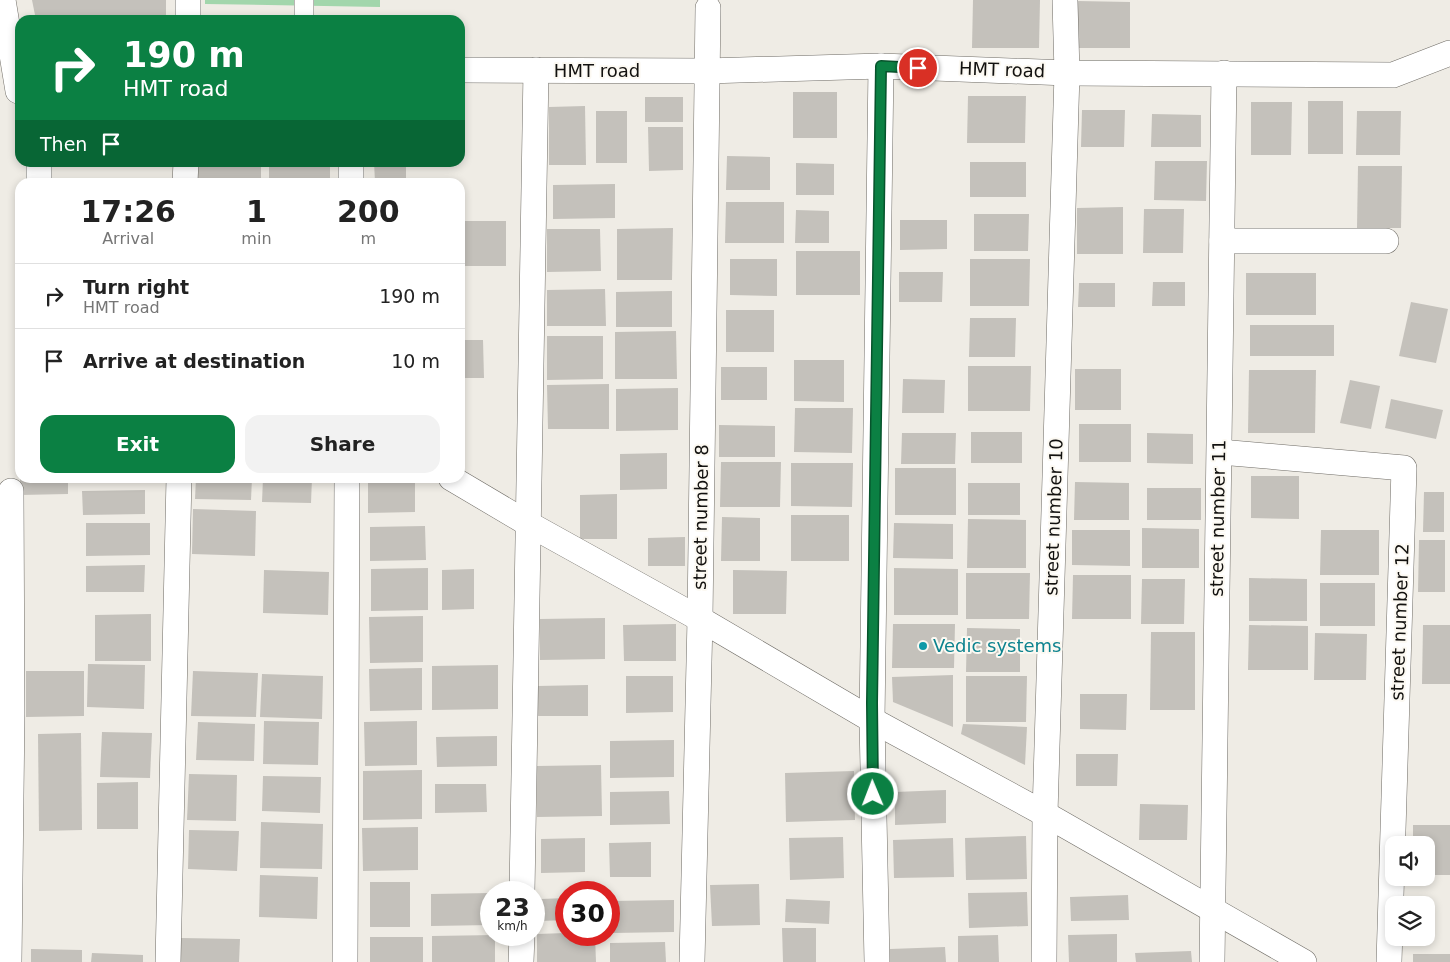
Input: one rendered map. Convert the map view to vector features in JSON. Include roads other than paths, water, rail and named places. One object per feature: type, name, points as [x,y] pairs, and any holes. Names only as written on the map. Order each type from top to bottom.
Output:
[{"type":"street","points":[[3,0],[13,91]]},
{"type":"street","points":[[188,0],[188,15]]},
{"type":"street","points":[[304,0],[304,15]]},
{"type":"street","name":"street number 10","points":[[1044,962],[1045,814],[1067,73],[1065,0]]},
{"type":"street","name":"street number 8","points":[[692,962],[700,619],[708,8]]},
{"type":"street","name":"HMT road","points":[[465,70],[707,71],[881,66],[1067,73],[1393,74],[1450,53]]},
{"type":"street","points":[[876,962],[872,720],[881,66]]},
{"type":"street","points":[[522,881],[536,70]]},
{"type":"street","name":"street number 11","points":[[1212,962],[1211,910],[1220,452],[1224,73]]},
{"type":"street","points":[[1222,241],[1386,241]]},
{"type":"street","name":"street number 12","points":[[1220,452],[1404,468],[1390,962]]},
{"type":"street","points":[[168,962],[179,483]]},
{"type":"street","points":[[345,962],[347,483]]},
{"type":"street","points":[[459,483],[527,523],[700,619],[872,720],[1045,814],[1304,962]]},
{"type":"street","points":[[9,962],[6,546],[11,491]]},
{"type":"street","points":[[521,962],[522,946]]},
{"type":"place","name":"Vedic systems","points":[[923,646]]}]
